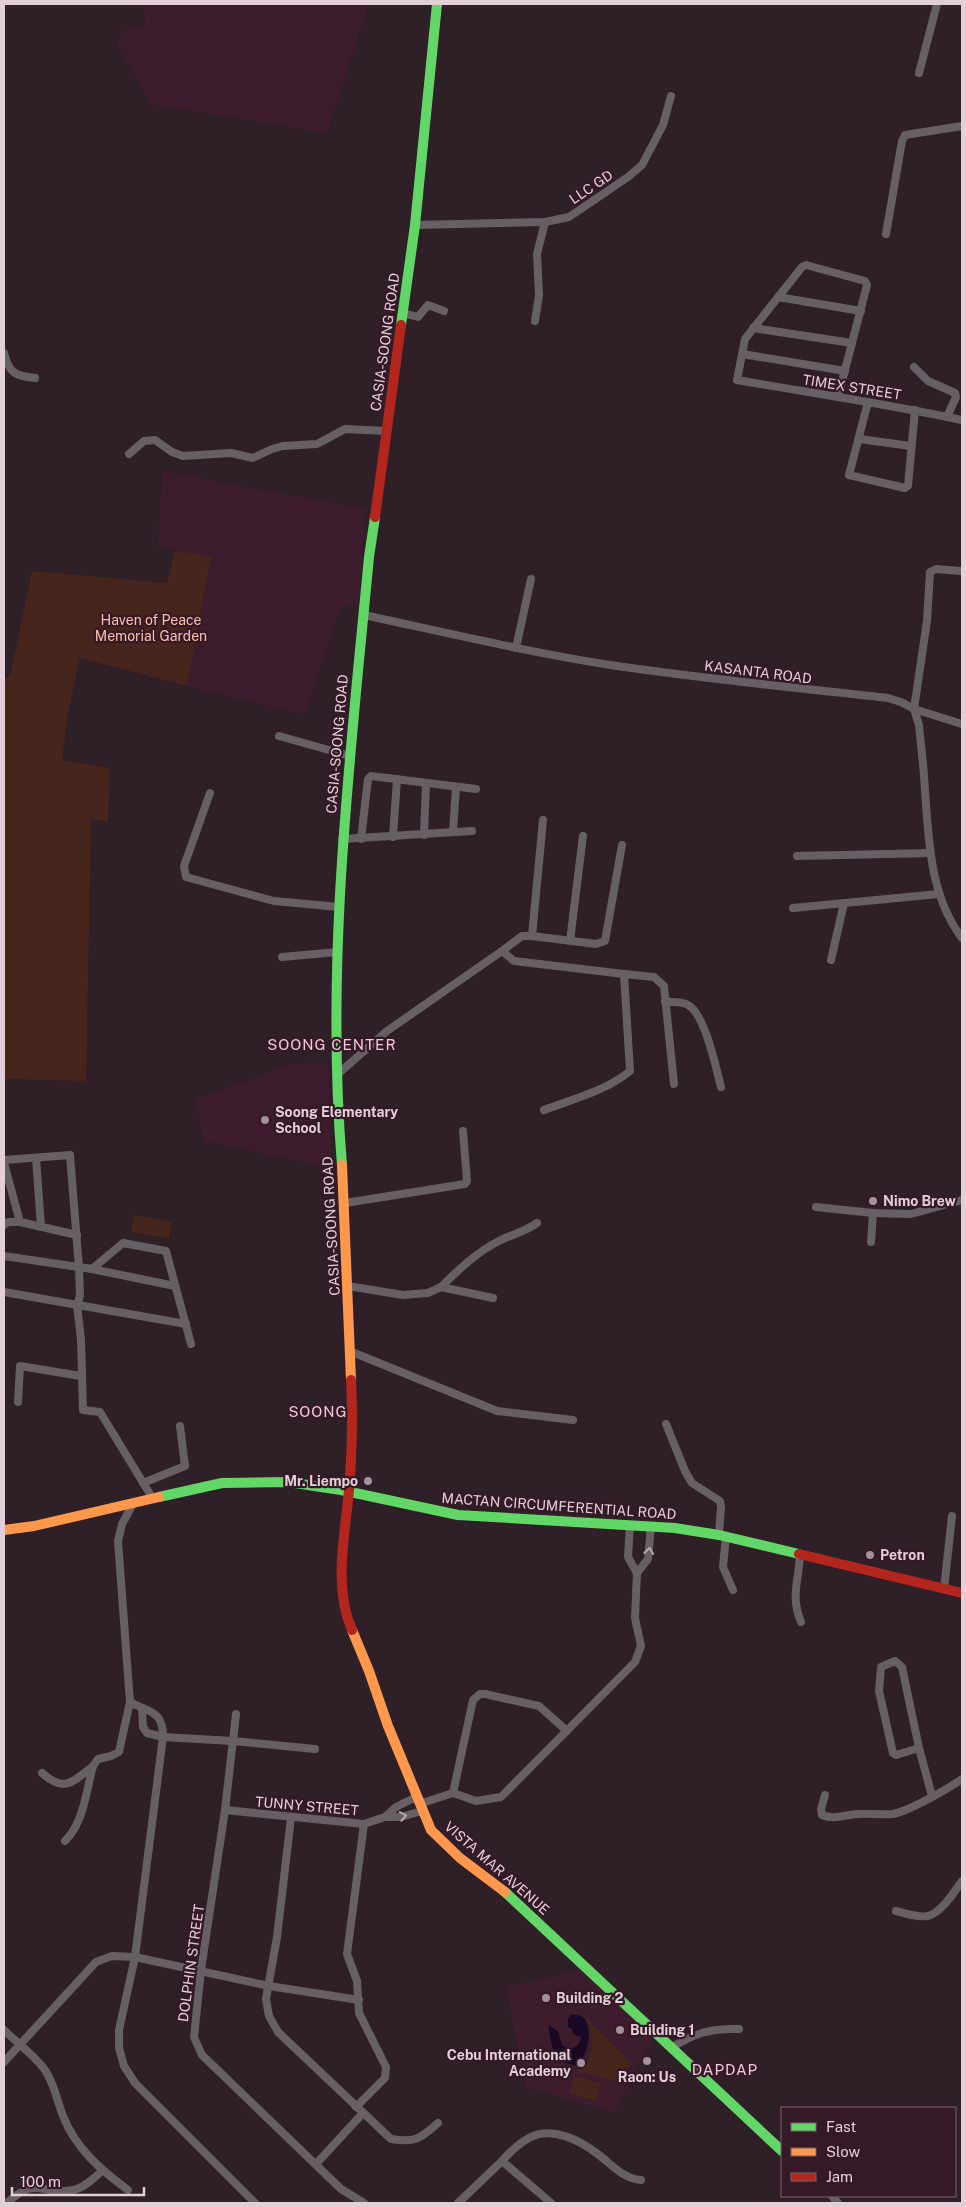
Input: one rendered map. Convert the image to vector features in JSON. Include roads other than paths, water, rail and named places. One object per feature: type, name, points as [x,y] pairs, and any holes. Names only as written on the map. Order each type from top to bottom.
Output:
[{"type":"street","name":"CASIA-SOONG ROAD","points":[[349,1491],[353,1423],[352,1352],[345,1203],[340,1144],[337,1028],[337,952],[342,839],[369,557],[415,224],[437,4]]},
{"type":"street","points":[[919,73],[937,4]]},
{"type":"street","name":"LLC GD","points":[[415,224],[544,222],[569,217],[628,177],[642,165],[662,126],[671,96]]},
{"type":"street","points":[[886,234],[902,141],[905,135],[962,126]]},
{"type":"street","points":[[535,321],[539,295],[538,254],[544,222]]},
{"type":"street","points":[[838,397],[845,371],[852,344],[861,311],[867,285],[865,281],[806,265],[802,267],[745,339],[742,354],[845,371]]},
{"type":"street","points":[[778,297],[861,311]]},
{"type":"street","points":[[403,313],[418,317],[428,305],[444,311]]},
{"type":"street","points":[[753,328],[852,344]]},
{"type":"street","points":[[4,353],[7,368],[23,377],[35,378]]},
{"type":"street","name":"TIMEX STREET","points":[[742,354],[737,380],[915,410],[962,420]]},
{"type":"street","points":[[914,367],[928,382],[952,390],[956,394],[947,417]]},
{"type":"street","points":[[868,402],[849,475],[905,488],[908,486],[915,410]]},
{"type":"street","points":[[129,454],[144,441],[155,440],[172,452],[183,456],[231,453],[253,458],[283,446],[317,444],[345,429],[386,431]]},
{"type":"street","points":[[858,439],[911,446]]},
{"type":"street","points":[[961,571],[936,569],[930,572],[926,621],[914,709],[919,725],[930,853],[939,894],[950,922],[962,938]]},
{"type":"street","points":[[516,648],[531,579]]},
{"type":"street","name":"KASANTA ROAD","points":[[364,615],[516,648],[664,672],[761,686],[888,698],[914,709],[962,724]]},
{"type":"street","points":[[279,736],[350,756]]},
{"type":"street","points":[[361,839],[368,779],[375,776],[476,788]]},
{"type":"street","points":[[393,837],[397,779]]},
{"type":"street","points":[[424,835],[426,783]]},
{"type":"street","points":[[453,832],[456,787]]},
{"type":"street","points":[[210,792],[184,866],[186,877],[274,901],[339,907]]},
{"type":"street","points":[[532,936],[543,820]]},
{"type":"street","points":[[342,839],[472,831]]},
{"type":"street","points":[[570,941],[583,836]]},
{"type":"street","points":[[339,1073],[387,1031],[522,936],[596,944],[602,943],[607,938],[622,845]]},
{"type":"street","points":[[797,856],[930,853]]},
{"type":"street","points":[[794,908],[939,894]]},
{"type":"street","points":[[831,960],[844,904]]},
{"type":"street","points":[[502,951],[514,961],[654,977],[664,986],[674,1084]]},
{"type":"street","points":[[282,957],[337,952]]},
{"type":"street","points":[[544,1110],[591,1093],[620,1079],[630,1071],[624,974]]},
{"type":"street","points":[[665,1002],[683,1003],[693,1009],[704,1027],[721,1087]]},
{"type":"street","points":[[345,1203],[465,1184],[467,1181],[463,1131]]},
{"type":"street","points":[[20,1222],[4,1162],[70,1155],[79,1268],[80,1296],[77,1305],[81,1339],[83,1410],[100,1412],[153,1499]]},
{"type":"street","points":[[36,1158],[41,1227]]},
{"type":"street","points":[[816,1207],[874,1213],[911,1214],[962,1200]]},
{"type":"street","points":[[871,1242],[874,1213]]},
{"type":"street","points":[[4,1225],[8,1222],[20,1222],[77,1235]]},
{"type":"street","points":[[348,1286],[390,1293],[418,1295],[441,1288],[484,1249],[500,1240],[529,1229],[537,1223]]},
{"type":"street","points":[[92,1270],[123,1242],[166,1251],[191,1344]]},
{"type":"street","points":[[4,1256],[175,1286]]},
{"type":"street","points":[[441,1288],[493,1298]]},
{"type":"street","points":[[4,1292],[186,1324]]},
{"type":"street","points":[[352,1352],[497,1411],[573,1420]]},
{"type":"street","points":[[18,1402],[20,1366],[81,1376]]},
{"type":"street","points":[[666,1424],[685,1471],[692,1483],[720,1501],[723,1567],[733,1590]]},
{"type":"street","points":[[143,1482],[185,1466],[180,1426]]},
{"type":"street","name":"MACTAN CIRCUMFERENTIAL ROAD","points":[[4,1530],[34,1526],[222,1483],[288,1482],[349,1491],[458,1515],[651,1526],[722,1536],[962,1593]]},
{"type":"street","name":"VISTA MAR AVENUE","points":[[349,1491],[341,1570],[343,1602],[388,1726],[431,1830],[469,1865],[516,1900],[781,2150]]},
{"type":"street","points":[[42,1773],[60,1785],[68,1784],[93,1766],[98,1759],[120,1752],[130,1702],[118,1541],[122,1524],[133,1504]]},
{"type":"street","points":[[944,1589],[952,1516]]},
{"type":"street","points":[[419,1804],[454,1794],[476,1801],[501,1797],[635,1662],[641,1646],[635,1618],[637,1573],[628,1556],[630,1525]]},
{"type":"street","points":[[637,1573],[648,1559],[651,1526]]},
{"type":"street","points":[[800,1554],[795,1608],[801,1622]]},
{"type":"street","points":[[919,1748],[896,1755],[893,1754],[879,1691],[881,1667],[887,1663],[895,1661],[902,1667],[919,1748],[932,1796]]},
{"type":"street","points":[[454,1794],[473,1700],[476,1696],[485,1694],[539,1706],[567,1731]]},
{"type":"street","points":[[130,1702],[156,1714],[161,1720],[163,1738],[135,1956],[119,2030],[118,2048],[124,2066],[135,2083],[255,2203]]},
{"type":"street","points":[[142,1708],[143,1727],[147,1733],[163,1738],[233,1741],[315,1749]]},
{"type":"street","name":"DOLPHIN STREET","points":[[236,1714],[225,1810],[201,1970],[194,2037],[202,2055],[348,2195],[364,2203]]},
{"type":"street","points":[[64,1841],[72,1834],[80,1819],[93,1766]]},
{"type":"street","points":[[825,1795],[821,1809],[822,1815],[829,1818],[899,1812],[947,1790],[962,1779]]},
{"type":"street","name":"TUNNY STREET","points":[[385,1817],[396,1807],[419,1804]]},
{"type":"street","name":"TUNNY STREET","points":[[225,1810],[364,1824],[385,1817],[402,1817],[419,1804]]},
{"type":"street","points":[[291,1818],[266,1999],[269,2016],[278,2032],[391,2139],[409,2142],[423,2136],[438,2123]]},
{"type":"street","points":[[356,2107],[386,2078],[386,2067],[360,2013],[357,1981],[347,1954],[364,1824]]},
{"type":"street","points":[[896,1911],[915,1916],[928,1916],[938,1910],[962,1881]]},
{"type":"street","points":[[4,2062],[96,1962],[112,1956],[135,1956],[269,1986],[359,2000]]},
{"type":"street","points":[[671,2048],[705,2031],[719,2028],[739,2029]]},
{"type":"street","points":[[4,2030],[38,2060],[46,2072],[56,2090],[70,2132],[82,2149],[102,2171],[128,2190]]},
{"type":"street","points":[[316,2164],[363,2113]]},
{"type":"street","points":[[458,2203],[528,2138],[541,2133],[554,2134],[582,2143],[622,2173],[635,2180],[642,2180]]},
{"type":"street","points":[[502,2161],[551,2203]]},
{"type":"street","points":[[7,2203],[18,2192],[32,2187],[72,2190],[86,2184],[102,2171]]},
{"type":"street","points":[[242,2203],[249,2197]]},
{"type":"place","name":"Soong Elementary School","points":[[265,1120]]},
{"type":"place","name":"Nimo Brew","points":[[873,1201]]},
{"type":"place","name":"Mr. Liempo","points":[[368,1481]]},
{"type":"place","name":"Petron","points":[[870,1555]]},
{"type":"place","name":"Building 2","points":[[546,1998]]},
{"type":"place","name":"Building 1","points":[[620,2030]]},
{"type":"place","name":"Raon: Us","points":[[647,2061]]},
{"type":"place","name":"Cebu International Academy","points":[[581,2063]]},
{"type":"district","name":"SOONG CENTER","points":[[332,1045]]},
{"type":"district","name":"SOONG","points":[[318,1412]]},
{"type":"district","name":"DAPDAP","points":[[725,2070]]},
{"type":"park label","name":"Haven of Peace Memorial Garden","points":[[151,628]]}]
